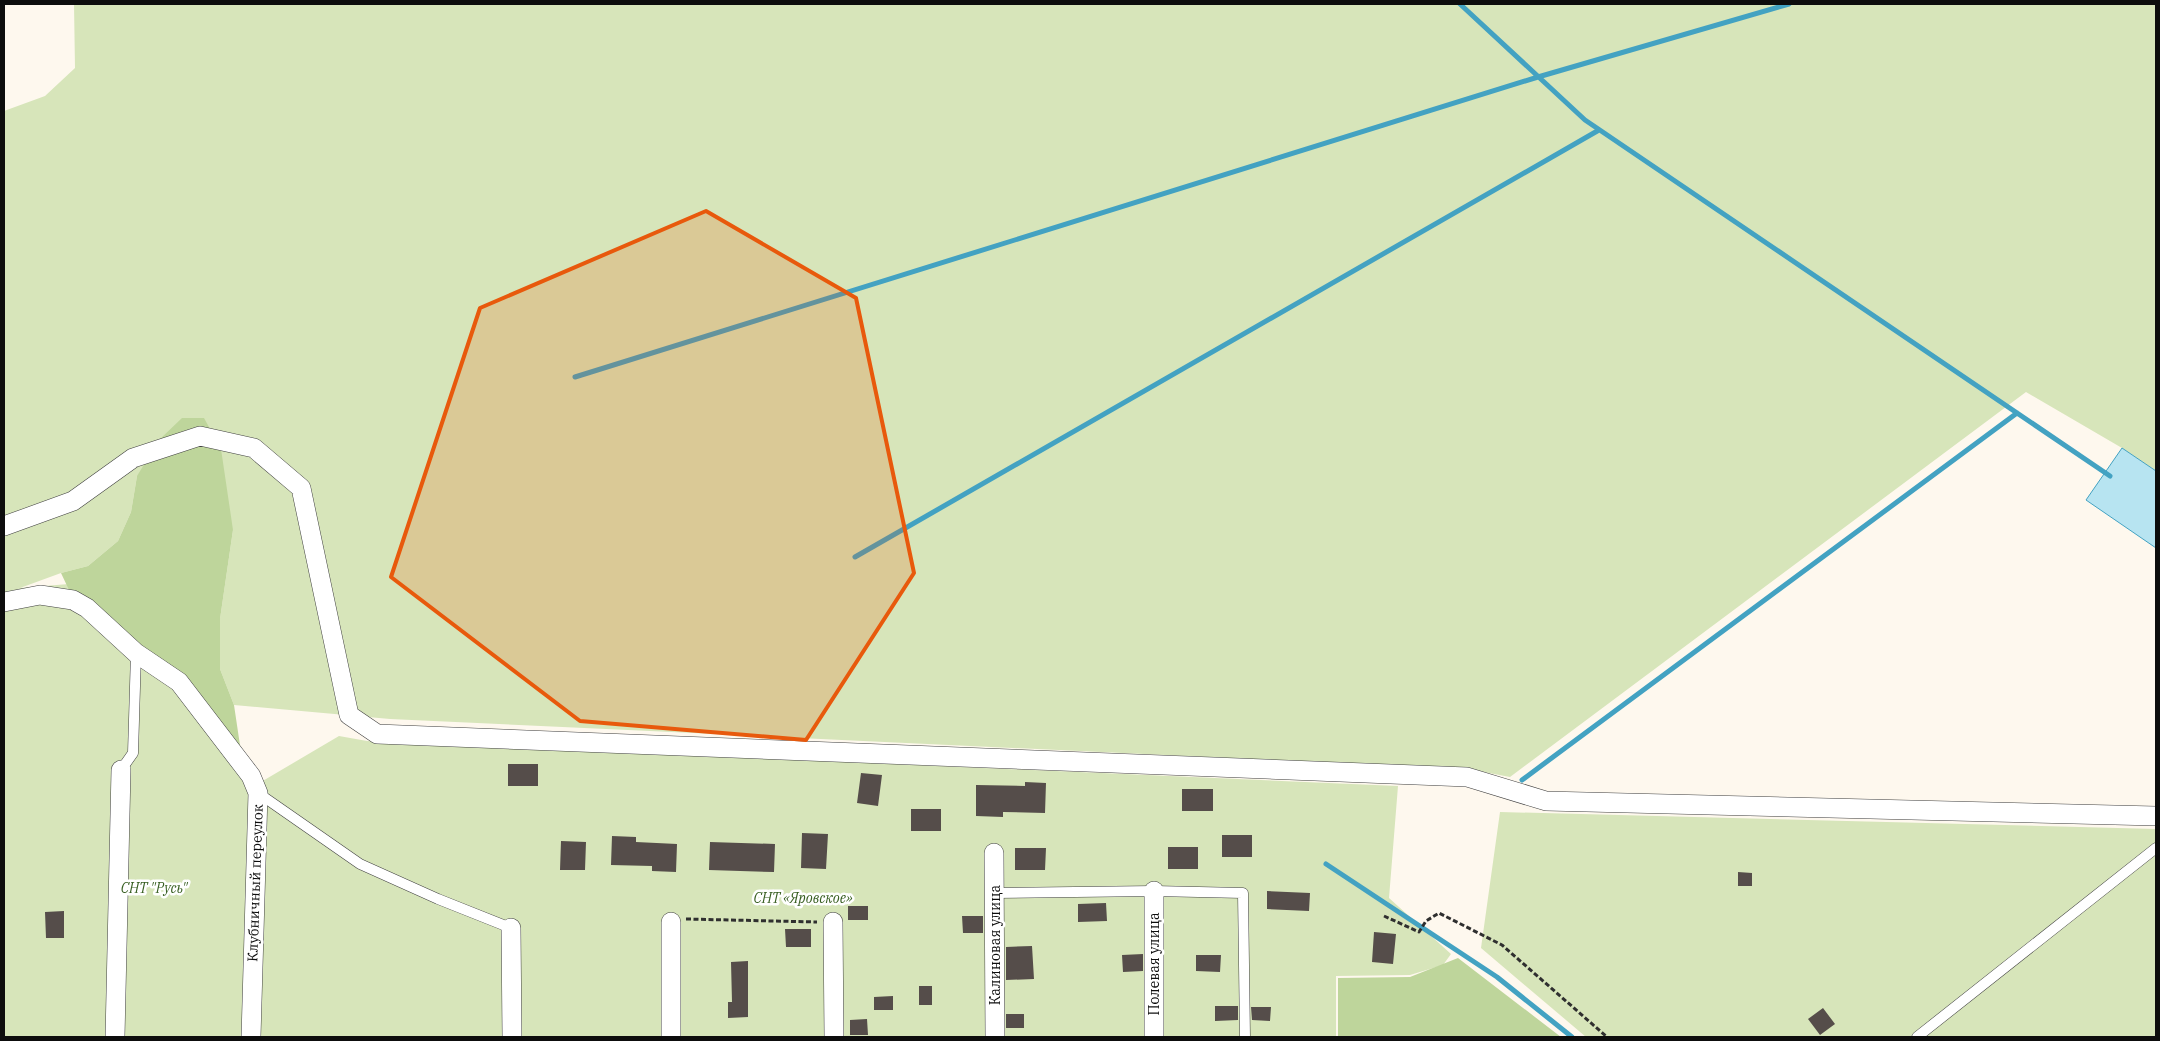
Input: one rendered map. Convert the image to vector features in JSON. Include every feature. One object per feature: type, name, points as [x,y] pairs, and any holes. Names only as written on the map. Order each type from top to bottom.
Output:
[{"type":"street","points":[[4,526],[74,501],[133,458],[200,436],[254,448],[301,488],[349,715],[377,734],[1467,777],[1546,801],[2156,816]]},
{"type":"street","name":"Клубничный переулок","points":[[4,602],[40,595],[73,600],[87,608],[136,653],[179,682],[240,758],[252,776],[258,793],[251,1037]]},
{"type":"street","points":[[115,1037],[121,770]]},
{"type":"street","name":"Калиновая улица","points":[[994,852],[995,1037]]},
{"type":"street","name":"Полевая улица","points":[[1154,890],[1154,1037]]},
{"type":"street","points":[[671,922],[671,1037]]},
{"type":"street","points":[[833,922],[834,1037]]},
{"type":"street","points":[[511,928],[512,1037]]},
{"type":"lane","points":[[121,770],[133,753],[136,653]]},
{"type":"lane","points":[[258,793],[360,864],[438,899],[511,928]]},
{"type":"lane","points":[[1917,1037],[2156,848]]},
{"type":"lane","points":[[994,893],[1154,890],[1243,892],[1245,1037]]},
{"type":"path","points":[[1384,916],[1419,932],[1426,921],[1439,913],[1502,946],[1607,1037]]},
{"type":"path","points":[[671,922],[683,919],[833,922]]},
{"type":"highlighted area","points":[[706,211],[856,298],[914,573],[806,740],[580,721],[391,577],[480,308]]},
{"type":"green space","points":[[74,4],[2156,4],[2156,471],[2122,448],[2026,392],[1510,777],[1468,769],[390,719],[234,705],[220,669],[220,619],[233,530],[137,476],[131,512],[118,541],[88,566],[61,573],[20,588],[81,583],[229,726],[261,782],[339,736],[367,741],[1398,786],[1389,898],[1451,954],[1443,965],[1410,975],[1336,976],[1336,1037],[4,1037],[4,111],[45,96],[75,68]]},
{"type":"green space","points":[[182,418],[204,418],[221,449],[233,530],[220,619],[220,669],[234,705],[241,752],[69,590],[61,573],[88,566],[118,541],[131,512],[137,476],[159,440]]},
{"type":"green space","points":[[1500,812],[2156,829],[2156,1037],[1586,1037],[1481,948]]},
{"type":"green space","points":[[1458,958],[1561,1037],[1338,1037],[1338,978],[1410,977]]},
{"type":"water","points":[[2122,448],[2156,471],[2156,548],[2086,500]]},
{"type":"building","points":[[508,764],[538,764],[538,786],[508,786]]},
{"type":"building","points":[[861,773],[882,775],[878,806],[857,803]]},
{"type":"building","points":[[1025,782],[1046,783],[1045,813],[1003,812],[1003,817],[976,816],[976,785],[1025,786]]},
{"type":"building","points":[[1182,789],[1213,789],[1213,811],[1182,811]]},
{"type":"building","points":[[911,809],[941,809],[941,831],[911,831]]},
{"type":"building","points":[[802,833],[828,834],[826,869],[801,868]]},
{"type":"building","points":[[1222,835],[1252,835],[1252,857],[1222,857]]},
{"type":"building","points":[[612,836],[636,837],[636,842],[677,844],[676,872],[652,871],[652,866],[611,865]]},
{"type":"building","points":[[561,841],[586,842],[585,870],[560,870]]},
{"type":"building","points":[[710,842],[775,844],[774,872],[709,870]]},
{"type":"building","points":[[1168,847],[1198,847],[1198,869],[1168,869]]},
{"type":"building","points":[[1015,848],[1046,848],[1045,870],[1015,870]]},
{"type":"building","points":[[1738,872],[1752,873],[1752,886],[1738,886]]},
{"type":"building","points":[[1267,891],[1310,893],[1309,911],[1267,909]]},
{"type":"building","points":[[1106,903],[1107,921],[1078,922],[1078,904]]},
{"type":"building","points":[[848,906],[868,906],[868,920],[848,920]]},
{"type":"building","points":[[64,911],[64,938],[46,938],[45,912]]},
{"type":"building","points":[[962,916],[983,916],[983,933],[963,933]]},
{"type":"building","points":[[785,929],[811,929],[811,947],[786,947]]},
{"type":"building","points":[[1374,932],[1396,934],[1393,964],[1372,962]]},
{"type":"building","points":[[1032,946],[1034,979],[1006,980],[1006,947]]},
{"type":"building","points":[[1143,954],[1143,971],[1123,972],[1122,955]]},
{"type":"building","points":[[1196,955],[1221,955],[1220,972],[1196,971]]},
{"type":"building","points":[[748,961],[748,1017],[728,1018],[728,1002],[732,1002],[731,962]]},
{"type":"building","points":[[919,986],[932,986],[932,1005],[919,1005]]},
{"type":"building","points":[[893,996],[893,1010],[874,1010],[874,997]]},
{"type":"building","points":[[1215,1006],[1238,1006],[1238,1020],[1215,1021]]},
{"type":"building","points":[[1251,1007],[1271,1007],[1270,1021],[1252,1020]]},
{"type":"building","points":[[1823,1008],[1835,1024],[1820,1035],[1808,1019]]},
{"type":"building","points":[[1006,1014],[1024,1014],[1024,1028],[1006,1028]]},
{"type":"building","points":[[867,1019],[868,1035],[850,1035],[850,1020]]},
{"type":"waterway","points":[[1460,4],[1585,120],[2110,476]]},
{"type":"waterway","points":[[575,377],[1538,77],[1789,4]]},
{"type":"waterway","points":[[855,557],[1599,130]]},
{"type":"waterway","points":[[1522,780],[2017,413]]},
{"type":"waterway","points":[[1326,864],[1497,977],[1572,1037]]},
{"type":"park label","name":"СНТ \"Русь\"","points":[[154,888]]},
{"type":"park label","name":"СНТ «Яровское»","points":[[803,898]]}]
